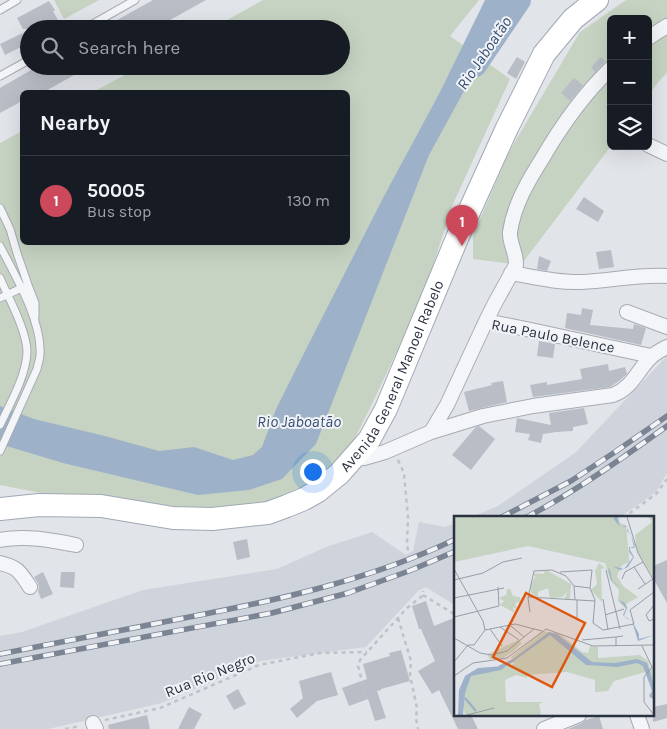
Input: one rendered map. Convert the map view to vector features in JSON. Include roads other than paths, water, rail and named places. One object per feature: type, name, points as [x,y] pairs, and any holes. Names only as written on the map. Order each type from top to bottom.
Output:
[{"type":"main road","name":"Avenida General Manoel Rabelo","points":[[0,508],[101,506],[173,518],[212,519],[268,513],[304,499],[339,474],[369,440],[386,409],[458,236],[507,128],[544,54],[573,19],[597,0]]},
{"type":"street","points":[[652,35],[667,26]]},
{"type":"street","points":[[486,321],[516,265],[510,233],[521,196],[552,142],[572,112],[607,72]]},
{"type":"street","points":[[652,147],[667,154]]},
{"type":"street","points":[[511,273],[567,282],[667,276]]},
{"type":"street","points":[[627,312],[667,327]]},
{"type":"street","name":"Rua Paulo Belence","points":[[431,432],[447,405],[486,321],[651,356]]},
{"type":"street","points":[[352,459],[364,458],[385,452],[431,432],[504,410],[613,395],[627,387],[651,356],[667,347]]},
{"type":"street","points":[[0,540],[39,538],[76,545]]},
{"type":"street","points":[[0,563],[18,570],[30,587]]},
{"type":"street","points":[[544,729],[576,716]]},
{"type":"street","points":[[637,716],[642,729]]},
{"type":"lane","points":[[0,10],[17,0]]},
{"type":"lane","points":[[100,20],[135,0]]},
{"type":"lane","points":[[0,76],[20,65]]},
{"type":"lane","points":[[0,208],[10,229],[40,340],[40,356],[37,369],[0,451]]},
{"type":"lane","points":[[0,246],[25,287]]},
{"type":"lane","points":[[0,278],[4,296],[25,337],[27,352],[25,367],[0,425]]},
{"type":"lane","points":[[4,296],[25,287]]},
{"type":"water","name":"Rio Jaboatão","points":[[485,0],[514,0],[429,155],[316,444],[282,479],[249,490],[198,495],[63,463],[0,444],[0,406],[34,419],[159,451],[194,447],[233,460],[253,455],[262,447],[276,409],[383,198],[440,92]]},
{"type":"waterway","name":"Rio Jaboatão","points":[[475,65],[519,0]]},
{"type":"railway","points":[[504,516],[571,481],[667,416]]},
{"type":"railway","points":[[529,516],[580,486],[667,426]]},
{"type":"railway","points":[[0,654],[285,597],[389,567],[454,540]]},
{"type":"railway","points":[[0,664],[272,613],[348,593],[409,571],[454,552]]},
{"type":"place","name":"50005","points":[[462,246]]}]
